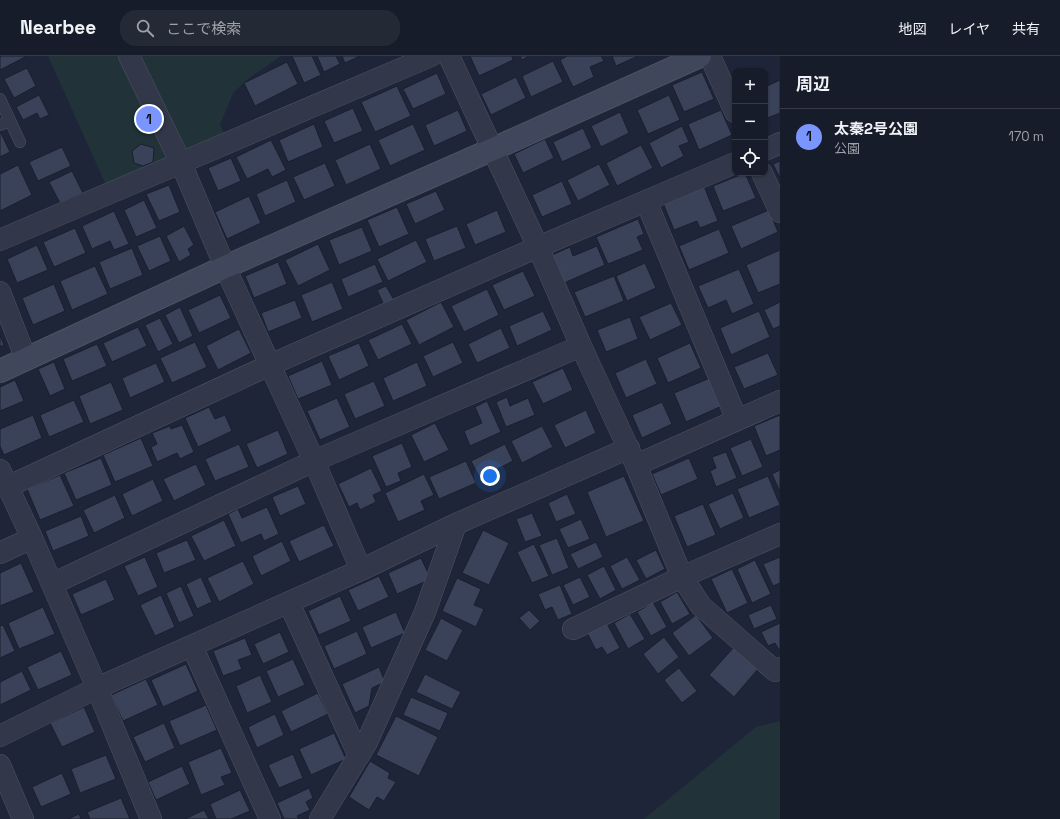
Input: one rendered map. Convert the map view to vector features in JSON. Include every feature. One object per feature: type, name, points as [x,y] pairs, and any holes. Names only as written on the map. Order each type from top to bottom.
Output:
[{"type":"street","points":[[129,56],[181,163],[225,267],[314,461],[361,570]]},
{"type":"street","points":[[0,240],[431,56]]},
{"type":"street","points":[[449,56],[491,150],[538,247],[581,346],[633,457],[682,577],[701,606],[775,671],[780,668]]},
{"type":"street","points":[[0,371],[225,267],[700,56]]},
{"type":"street","points":[[710,56],[732,105]]},
{"type":"street","points":[[768,149],[780,143]]},
{"type":"street","points":[[151,819],[97,688],[32,538],[4,478],[270,365],[538,247],[732,164]]},
{"type":"street","points":[[763,176],[780,212]]},
{"type":"street","points":[[646,201],[737,420]]},
{"type":"street","points":[[0,292],[26,359]]},
{"type":"street","points":[[52,584],[314,461],[581,346]]},
{"type":"street","points":[[0,736],[97,688],[289,603],[456,524],[633,457],[737,420],[780,401]]},
{"type":"street","points":[[320,819],[367,742],[425,612],[456,524]]},
{"type":"street","points":[[573,629],[682,577],[780,534]]},
{"type":"street","points":[[0,553],[32,538]]},
{"type":"street","points":[[289,603],[359,756]]},
{"type":"street","points":[[192,646],[270,819]]},
{"type":"street","points":[[0,765],[23,819]]},
{"type":"lane","points":[[0,99],[5,123],[20,142]]},
{"type":"shaded area","points":[[48,56],[281,56],[248,79],[233,93],[220,125],[226,137],[106,185]]},
{"type":"shaded area","points":[[780,721],[780,819],[644,819],[756,727]]},
{"type":"building","points":[[0,56],[24,56],[25,57],[0,70]]},
{"type":"building","points":[[292,56],[312,56],[321,75],[304,83]]},
{"type":"building","points":[[317,56],[336,56],[340,64],[324,72]]},
{"type":"building","points":[[342,56],[360,56],[345,63]]},
{"type":"building","points":[[470,56],[512,56],[513,60],[479,76]]},
{"type":"building","points":[[520,56],[529,56],[522,60]]},
{"type":"building","points":[[567,56],[601,56],[604,61],[590,67],[594,77],[573,87],[560,60]]},
{"type":"building","points":[[612,56],[638,56],[616,66]]},
{"type":"building","points":[[553,61],[563,82],[531,97],[522,76]]},
{"type":"building","points":[[287,62],[298,84],[255,106],[244,83]]},
{"type":"building","points":[[27,68],[36,86],[14,98],[4,79]]},
{"type":"building","points":[[702,72],[714,99],[684,112],[672,85]]},
{"type":"building","points":[[437,73],[446,94],[413,109],[403,89]]},
{"type":"building","points":[[516,77],[526,98],[491,115],[481,94]]},
{"type":"building","points":[[780,80],[780,113],[768,118],[768,104],[768,86]]},
{"type":"building","points":[[397,86],[411,116],[375,132],[361,102]]},
{"type":"building","points":[[39,95],[49,115],[40,119],[37,113],[23,120],[16,107]]},
{"type":"building","points":[[669,95],[680,120],[648,134],[637,110]]},
{"type":"building","points":[[353,108],[363,131],[334,143],[324,121]]},
{"type":"building","points":[[458,110],[467,131],[434,146],[425,125]]},
{"type":"building","points":[[721,110],[732,135],[699,150],[688,124]]},
{"type":"building","points":[[620,112],[629,133],[601,147],[591,126]]},
{"type":"building","points":[[314,124],[323,147],[288,162],[279,140]]},
{"type":"building","points":[[413,124],[425,150],[390,166],[378,140]]},
{"type":"building","points":[[682,126],[689,142],[679,146],[684,156],[661,168],[649,143]]},
{"type":"building","points":[[583,128],[592,148],[562,162],[553,142]]},
{"type":"building","points":[[0,131],[10,152],[0,157]]},
{"type":"building","points":[[545,139],[554,158],[523,173],[514,154]]},
{"type":"building","points":[[271,140],[286,170],[272,177],[268,169],[247,179],[236,157]]},
{"type":"building","points":[[141,144],[154,148],[153,162],[143,166],[134,163],[132,151]]},
{"type":"building","points":[[370,144],[381,169],[346,185],[335,160]]},
{"type":"building","points":[[641,145],[653,168],[617,186],[606,163]]},
{"type":"building","points":[[62,147],[71,166],[38,181],[29,162]]},
{"type":"building","points":[[231,158],[241,181],[218,191],[208,168]]},
{"type":"building","points":[[780,161],[780,178],[773,164]]},
{"type":"building","points":[[325,163],[335,186],[304,200],[293,177]]},
{"type":"building","points":[[599,164],[610,185],[578,201],[567,180]]},
{"type":"building","points":[[18,165],[32,195],[0,211],[0,174]]},
{"type":"building","points":[[72,171],[83,193],[60,203],[49,182]]},
{"type":"building","points":[[738,176],[746,176],[756,198],[723,211],[713,186]]},
{"type":"building","points":[[287,180],[296,202],[265,216],[256,194]]},
{"type":"building","points":[[562,181],[572,204],[542,217],[532,195]]},
{"type":"building","points":[[169,185],[180,212],[159,221],[146,194]]},
{"type":"building","points":[[704,186],[718,221],[700,228],[697,221],[674,230],[663,203]]},
{"type":"building","points":[[436,191],[445,210],[415,224],[406,204]]},
{"type":"building","points":[[249,196],[261,223],[227,239],[215,212]]},
{"type":"building","points":[[144,200],[157,228],[136,237],[124,210]]},
{"type":"building","points":[[397,207],[409,234],[379,247],[367,220]]},
{"type":"building","points":[[497,210],[506,232],[475,245],[466,224]]},
{"type":"building","points":[[769,210],[778,232],[741,249],[731,226]]},
{"type":"building","points":[[114,211],[129,244],[114,250],[110,241],[92,249],[82,226]]},
{"type":"building","points":[[638,219],[644,234],[637,237],[643,250],[608,264],[596,237]]},
{"type":"building","points":[[184,226],[194,245],[188,249],[191,255],[179,262],[166,236]]},
{"type":"building","points":[[457,226],[466,248],[434,261],[425,239]]},
{"type":"building","points":[[362,227],[372,251],[339,265],[329,240]]},
{"type":"building","points":[[75,228],[86,253],[54,267],[43,242]]},
{"type":"building","points":[[719,229],[729,253],[689,270],[679,246]]},
{"type":"building","points":[[160,236],[171,261],[149,271],[137,246]]},
{"type":"building","points":[[416,240],[427,262],[388,281],[377,259]]},
{"type":"building","points":[[318,244],[330,270],[298,286],[285,260]]},
{"type":"building","points":[[37,245],[48,270],[17,283],[7,259]]},
{"type":"building","points":[[597,246],[605,265],[564,283],[552,255],[570,247],[573,256]]},
{"type":"building","points":[[132,248],[143,275],[110,289],[99,262]]},
{"type":"building","points":[[780,250],[780,284],[758,293],[746,265]]},
{"type":"building","points":[[278,262],[287,284],[254,298],[245,276]]},
{"type":"building","points":[[645,263],[656,288],[627,301],[616,276]]},
{"type":"building","points":[[375,264],[383,282],[348,297],[341,279]]},
{"type":"building","points":[[95,266],[108,294],[72,310],[60,281]]},
{"type":"building","points":[[739,269],[754,304],[732,314],[726,300],[708,308],[698,286]]},
{"type":"building","points":[[523,271],[535,296],[504,310],[492,285]]},
{"type":"building","points":[[614,276],[624,301],[585,317],[574,292]]},
{"type":"building","points":[[332,282],[343,309],[312,322],[301,295]]},
{"type":"building","points":[[54,284],[65,311],[33,325],[22,298]]},
{"type":"building","points":[[386,286],[394,300],[384,305],[377,290]]},
{"type":"building","points":[[487,289],[499,315],[464,332],[451,306]]},
{"type":"building","points":[[220,295],[231,318],[199,333],[188,310]]},
{"type":"building","points":[[295,300],[302,318],[268,332],[261,313]]},
{"type":"building","points":[[441,302],[454,327],[419,345],[406,320]]},
{"type":"building","points":[[780,302],[780,326],[773,329],[764,310]]},
{"type":"building","points":[[671,303],[682,325],[650,340],[639,317]]},
{"type":"building","points":[[180,307],[193,336],[179,343],[165,315]]},
{"type":"building","points":[[543,311],[552,330],[517,346],[509,326]]},
{"type":"building","points":[[759,311],[770,337],[731,355],[720,328]]},
{"type":"building","points":[[630,317],[638,339],[606,352],[597,330]]},
{"type":"building","points":[[160,318],[173,344],[158,352],[145,325]]},
{"type":"building","points":[[402,324],[412,344],[378,360],[368,340]]},
{"type":"building","points":[[138,327],[147,346],[112,362],[103,343]]},
{"type":"building","points":[[501,328],[510,348],[477,363],[468,344]]},
{"type":"building","points":[[239,329],[251,353],[218,370],[206,346]]},
{"type":"building","points":[[0,335],[4,345],[0,347]]},
{"type":"building","points":[[195,342],[207,367],[172,383],[160,358]]},
{"type":"building","points":[[453,342],[463,363],[433,377],[423,356]]},
{"type":"building","points":[[359,343],[369,366],[339,380],[328,356]]},
{"type":"building","points":[[690,343],[701,368],[668,383],[657,358]]},
{"type":"building","points":[[97,344],[107,366],[72,381],[63,359]]},
{"type":"building","points":[[768,353],[778,375],[744,389],[734,367]]},
{"type":"building","points":[[646,359],[657,384],[626,398],[615,373]]},
{"type":"building","points":[[322,361],[332,385],[298,399],[288,376]]},
{"type":"building","points":[[54,362],[65,389],[50,396],[38,369]]},
{"type":"building","points":[[417,362],[427,386],[393,401],[383,378]]},
{"type":"building","points":[[156,363],[165,382],[130,398],[122,378]]},
{"type":"building","points":[[563,368],[573,390],[543,404],[532,382]]},
{"type":"building","points":[[710,378],[722,406],[686,422],[674,393]]},
{"type":"building","points":[[15,380],[24,401],[0,411],[0,387]]},
{"type":"building","points":[[374,381],[385,406],[355,419],[344,394]]},
{"type":"building","points":[[111,382],[123,410],[90,424],[79,396]]},
{"type":"building","points":[[507,397],[510,406],[528,398],[535,415],[506,427],[496,402]]},
{"type":"building","points":[[337,398],[350,427],[320,440],[307,411]]},
{"type":"building","points":[[74,400],[84,422],[49,437],[40,415]]},
{"type":"building","points":[[487,401],[501,432],[470,446],[464,431],[482,423],[475,407]]},
{"type":"building","points":[[662,402],[672,424],[642,438],[632,415]]},
{"type":"building","points":[[209,407],[215,419],[225,415],[232,431],[198,447],[185,418]]},
{"type":"building","points":[[586,410],[596,433],[565,448],[554,425]]},
{"type":"building","points":[[33,415],[42,438],[4,455],[0,446],[0,429]]},
{"type":"building","points":[[780,415],[780,450],[766,456],[754,426]]},
{"type":"building","points":[[435,423],[449,450],[424,462],[411,435]]},
{"type":"building","points":[[182,425],[194,452],[180,459],[177,453],[157,462],[151,447],[157,444],[152,433],[170,426],[171,429]]},
{"type":"building","points":[[542,426],[553,447],[522,463],[511,441]]},
{"type":"building","points":[[278,430],[288,454],[257,468],[246,444]]},
{"type":"building","points":[[141,438],[153,466],[115,482],[103,455]]},
{"type":"building","points":[[751,439],[763,467],[742,476],[730,448]]},
{"type":"building","points":[[402,443],[412,467],[398,473],[401,481],[386,487],[372,456]]},
{"type":"building","points":[[239,444],[249,467],[215,481],[205,459]]},
{"type":"building","points":[[505,444],[513,461],[480,478],[471,461]]},
{"type":"building","points":[[726,452],[737,478],[716,487],[710,471],[716,468],[712,457]]},
{"type":"building","points":[[101,458],[112,485],[76,500],[64,473]]},
{"type":"building","points":[[689,458],[698,479],[661,495],[652,474]]},
{"type":"building","points":[[466,461],[476,483],[439,499],[429,477]]},
{"type":"building","points":[[196,464],[206,485],[174,501],[163,479]]},
{"type":"building","points":[[371,468],[382,491],[373,495],[376,502],[360,510],[357,503],[349,507],[338,484]]},
{"type":"building","points":[[780,470],[780,492],[772,474]]},
{"type":"building","points":[[424,474],[434,495],[421,501],[425,510],[398,522],[385,493]]},
{"type":"building","points":[[60,475],[74,506],[40,520],[27,489]]},
{"type":"building","points":[[624,476],[644,521],[606,537],[587,492]]},
{"type":"building","points":[[768,476],[780,505],[749,518],[737,489]]},
{"type":"building","points":[[153,479],[163,501],[132,516],[122,494]]},
{"type":"building","points":[[298,486],[306,504],[280,516],[272,497]]},
{"type":"building","points":[[733,493],[744,518],[720,529],[708,504]]},
{"type":"building","points":[[567,494],[576,514],[556,522],[548,503]]},
{"type":"building","points":[[115,495],[125,518],[94,533],[83,510]]},
{"type":"building","points":[[703,504],[716,535],[687,547],[674,516]]},
{"type":"building","points":[[267,507],[279,534],[264,541],[261,534],[241,543],[228,514],[238,509],[242,518]]},
{"type":"building","points":[[532,513],[542,536],[525,542],[516,519]]},
{"type":"building","points":[[81,516],[89,536],[53,551],[45,531]]},
{"type":"building","points":[[581,519],[590,539],[568,548],[559,529]]},
{"type":"building","points":[[224,520],[236,546],[204,561],[191,536]]},
{"type":"building","points":[[324,525],[334,546],[299,562],[289,541]]},
{"type":"building","points":[[483,530],[509,543],[489,585],[462,573]]},
{"type":"building","points":[[557,538],[569,568],[552,575],[539,545]]},
{"type":"building","points":[[187,540],[196,560],[164,573],[156,553]]},
{"type":"building","points":[[282,541],[291,561],[261,576],[252,556]]},
{"type":"building","points":[[596,542],[603,557],[578,569],[570,554]]},
{"type":"building","points":[[534,544],[549,576],[532,583],[517,552]]},
{"type":"building","points":[[656,550],[665,569],[646,579],[636,560]]},
{"type":"building","points":[[145,557],[158,587],[138,596],[124,566]]},
{"type":"building","points":[[627,557],[640,580],[622,589],[610,566]]},
{"type":"building","points":[[780,557],[780,583],[773,586],[763,564]]},
{"type":"building","points":[[421,558],[431,579],[397,594],[388,573]]},
{"type":"building","points":[[755,560],[771,594],[752,603],[737,569]]},
{"type":"building","points":[[243,561],[254,584],[219,602],[207,578]]},
{"type":"building","points":[[21,563],[34,592],[0,606],[0,573]]},
{"type":"building","points":[[604,566],[616,590],[600,599],[587,575]]},
{"type":"building","points":[[732,569],[748,603],[727,613],[711,579]]},
{"type":"building","points":[[379,576],[389,597],[358,611],[348,590]]},
{"type":"building","points":[[201,577],[212,602],[197,609],[186,584]]},
{"type":"building","points":[[580,577],[590,597],[573,605],[563,585]]},
{"type":"building","points":[[457,578],[481,589],[474,605],[484,609],[476,627],[442,611]]},
{"type":"building","points":[[106,579],[115,600],[81,615],[72,594]]},
{"type":"building","points":[[560,585],[572,614],[558,620],[552,607],[545,610],[538,594]]},
{"type":"building","points":[[181,586],[194,616],[179,623],[166,593]]},
{"type":"building","points":[[677,592],[690,614],[672,624],[660,602]]},
{"type":"building","points":[[161,595],[175,627],[155,636],[140,605]]},
{"type":"building","points":[[340,596],[351,621],[319,635],[308,611]]},
{"type":"building","points":[[653,602],[667,627],[651,636],[637,612]]},
{"type":"building","points":[[771,605],[777,619],[754,629],[748,615]]},
{"type":"building","points":[[43,607],[55,634],[19,649],[8,623]]},
{"type":"building","points":[[529,610],[540,621],[530,630],[519,618]]},
{"type":"building","points":[[396,612],[405,633],[371,648],[362,627]]},
{"type":"building","points":[[630,614],[645,639],[628,649],[614,623]]},
{"type":"building","points":[[696,615],[713,638],[689,656],[672,633]]},
{"type":"building","points":[[441,618],[463,630],[447,661],[425,650]]},
{"type":"building","points":[[605,620],[620,648],[607,655],[602,647],[596,650],[586,631]]},
{"type":"building","points":[[780,623],[779,650],[775,643],[768,646],[761,632]]},
{"type":"building","points":[[3,625],[15,651],[0,658],[0,626]]},
{"type":"building","points":[[357,631],[367,654],[334,669],[324,646]]},
{"type":"building","points":[[280,632],[289,652],[263,664],[254,644]]},
{"type":"building","points":[[664,637],[679,657],[658,674],[643,654]]},
{"type":"building","points":[[245,638],[252,655],[238,660],[242,669],[223,676],[213,651]]},
{"type":"building","points":[[734,647],[758,669],[734,697],[709,675]]},
{"type":"building","points":[[61,651],[72,675],[38,690],[27,667]]},
{"type":"building","points":[[293,659],[305,685],[278,697],[266,671]]},
{"type":"building","points":[[186,664],[198,691],[163,707],[151,680]]},
{"type":"building","points":[[379,667],[385,682],[372,688],[369,706],[355,713],[342,684]]},
{"type":"building","points":[[679,668],[697,691],[682,703],[664,680]]},
{"type":"building","points":[[22,671],[31,690],[0,705],[0,682]]},
{"type":"building","points":[[425,674],[461,692],[452,709],[416,692]]},
{"type":"building","points":[[260,675],[272,702],[247,713],[236,686]]},
{"type":"building","points":[[146,679],[158,705],[123,721],[111,695]]},
{"type":"building","points":[[318,693],[328,714],[291,732],[281,711]]},
{"type":"building","points":[[411,697],[448,713],[440,731],[403,715]]},
{"type":"building","points":[[206,705],[217,730],[180,746],[169,721]]},
{"type":"building","points":[[84,707],[95,732],[62,747],[50,723]]},
{"type":"building","points":[[275,714],[284,735],[257,748],[248,727]]},
{"type":"building","points":[[396,716],[438,737],[419,776],[376,755]]},
{"type":"building","points":[[164,723],[175,748],[145,762],[133,737]]},
{"type":"building","points":[[334,733],[346,759],[311,775],[299,749]]},
{"type":"building","points":[[221,748],[232,773],[221,777],[225,785],[201,795],[188,762]]},
{"type":"building","points":[[293,754],[303,778],[279,788],[268,765]]},
{"type":"building","points":[[106,755],[116,779],[80,793],[71,769]]},
{"type":"building","points":[[370,761],[390,773],[388,778],[396,782],[384,801],[377,797],[369,810],[349,797]]},
{"type":"building","points":[[182,766],[190,784],[156,800],[148,782]]},
{"type":"building","points":[[62,773],[71,794],[41,807],[32,787]]},
{"type":"building","points":[[309,788],[313,798],[306,802],[310,810],[297,816],[299,819],[284,819],[277,803]]},
{"type":"building","points":[[240,790],[250,811],[231,819],[216,819],[210,804]]},
{"type":"building","points":[[121,798],[130,819],[90,819],[87,812]]},
{"type":"building","points":[[204,810],[209,819],[185,819]]},
{"type":"building","points":[[79,814],[81,819],[68,819]]},
{"type":"place","name":"太秦2号公園","points":[[149,119]]}]
